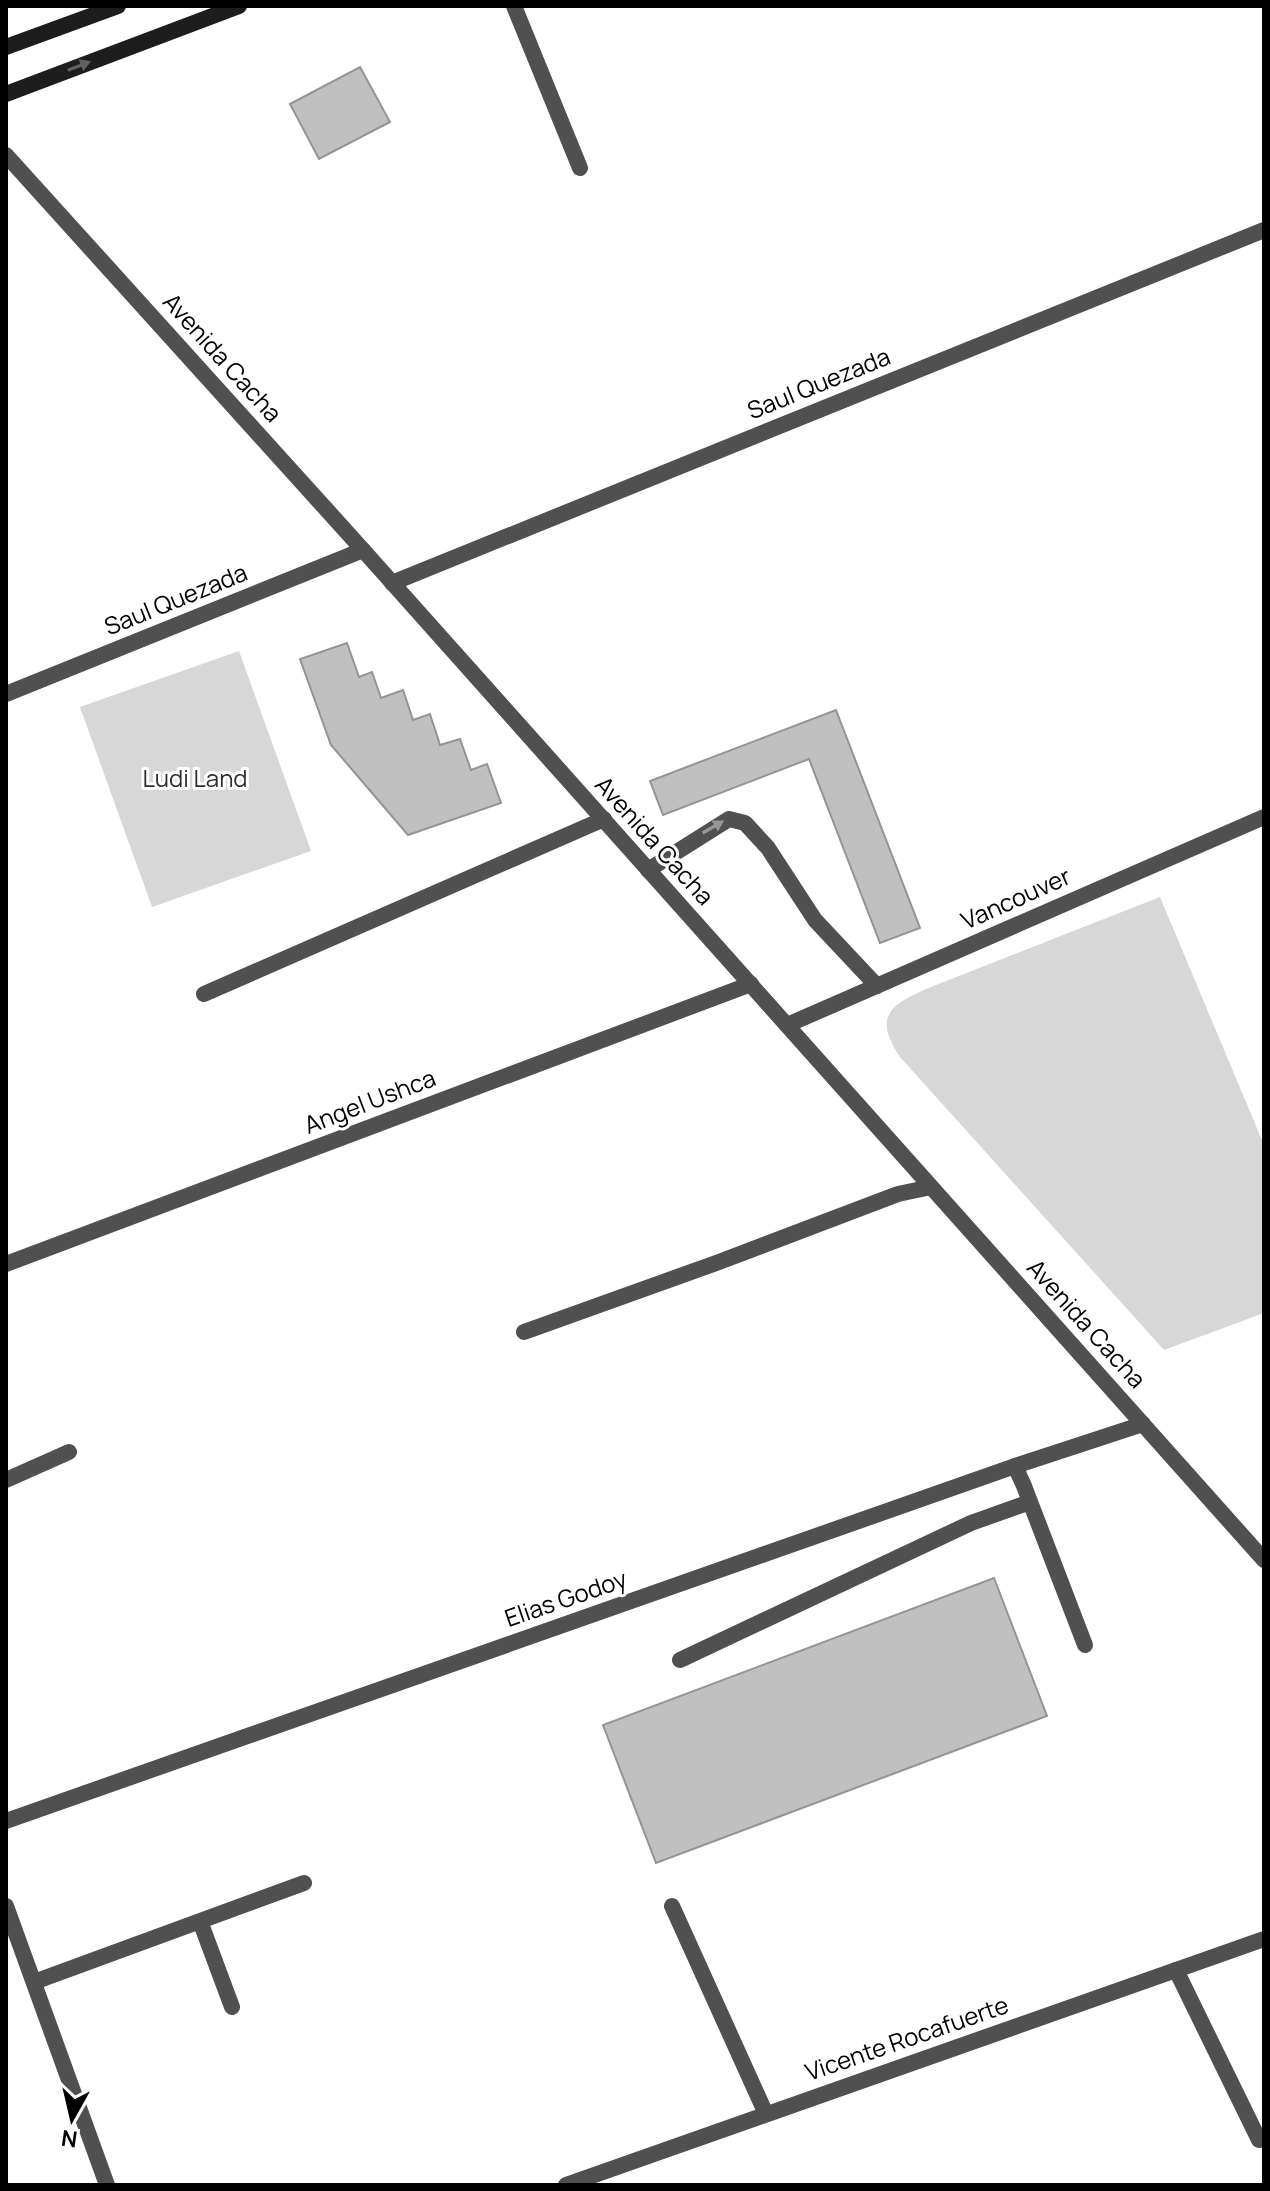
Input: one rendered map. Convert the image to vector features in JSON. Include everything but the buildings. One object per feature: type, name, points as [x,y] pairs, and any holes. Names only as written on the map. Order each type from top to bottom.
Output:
[{"type":"main road","points":[[6,47],[118,6]]},
{"type":"main road","points":[[6,94],[239,6]]},
{"type":"street","points":[[514,6],[580,168]]},
{"type":"street","name":"Avenida Cacha","points":[[6,155],[1262,1554]]},
{"type":"street","name":"Saul Quezada","points":[[392,583],[1264,230]]},
{"type":"street","name":"Saul Quezada","points":[[6,694],[363,550]]},
{"type":"street","name":"Vancouver","points":[[787,1025],[1263,818]]},
{"type":"street","points":[[204,994],[604,819]]},
{"type":"street","points":[[648,870],[729,819],[745,823],[768,848],[815,920],[877,986]]},
{"type":"street","name":"Angel Ushca","points":[[6,1264],[751,984]]},
{"type":"street","points":[[524,1332],[898,1194],[931,1187]]},
{"type":"street","name":"Elias Godoy","points":[[6,1821],[1015,1466],[1143,1424]]},
{"type":"street","points":[[6,1480],[69,1452]]},
{"type":"street","points":[[1015,1466],[1085,1645]]},
{"type":"street","points":[[680,1660],[971,1523],[1030,1502]]},
{"type":"street","points":[[34,1982],[304,1883]]},
{"type":"street","points":[[6,1906],[107,2185]]},
{"type":"street","points":[[672,1906],[766,2114]]},
{"type":"street","points":[[200,1921],[232,2007]]},
{"type":"street","name":"Vicente Rocafuerte","points":[[566,2185],[1264,1939]]},
{"type":"street","points":[[1176,1970],[1259,2140]]},
{"type":"green space","name":"Ludi Land","points":[[239,651],[311,851],[152,907],[80,707]]},
{"type":"green space","points":[[1160,897],[1264,1145],[1264,1313],[1164,1350],[900,1057],[892,1043],[887,1022],[894,1007],[926,989]]}]
